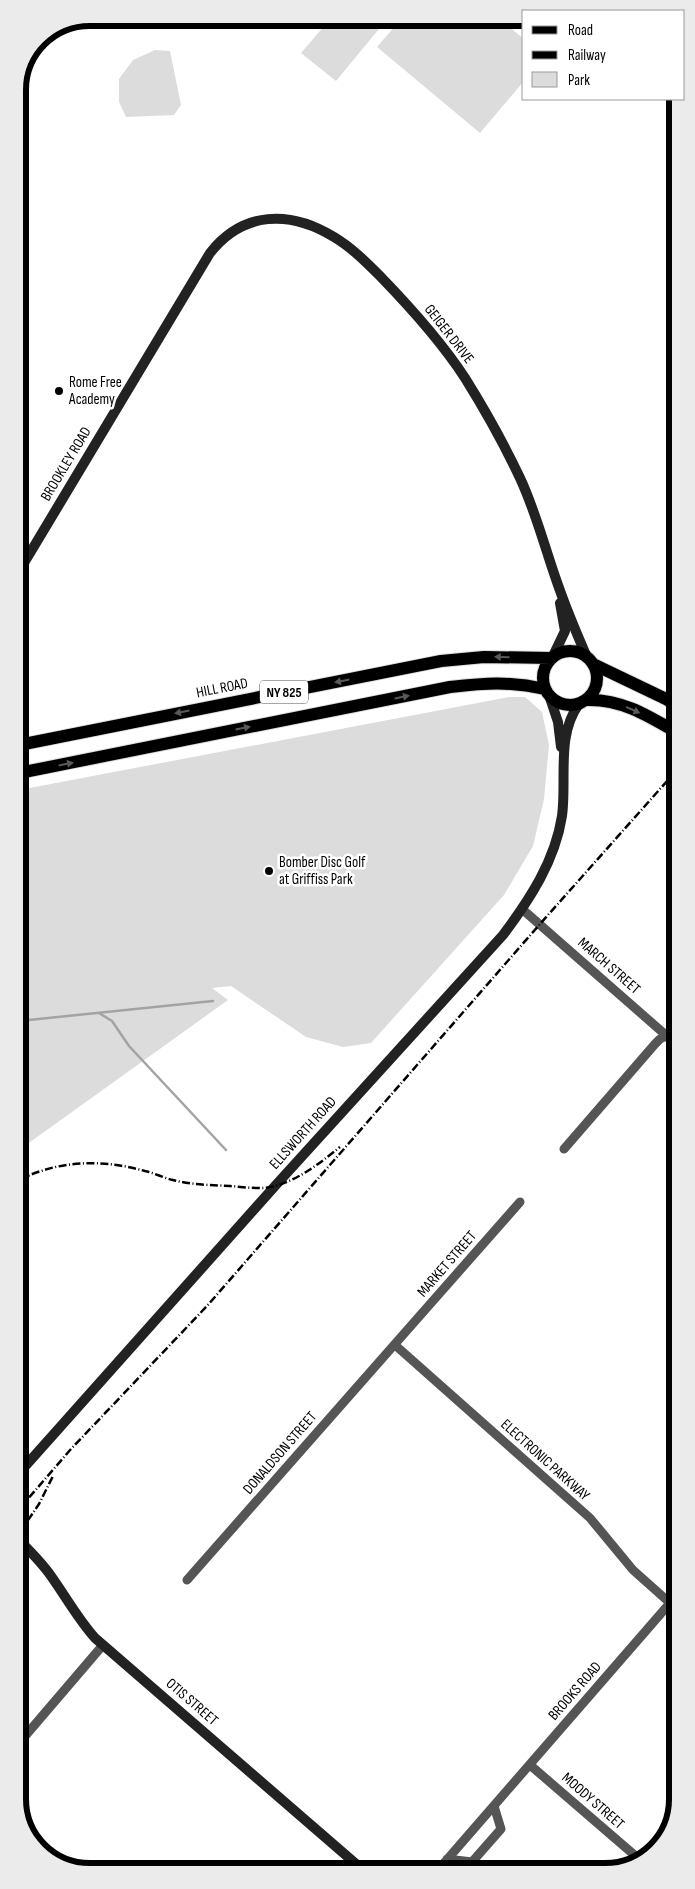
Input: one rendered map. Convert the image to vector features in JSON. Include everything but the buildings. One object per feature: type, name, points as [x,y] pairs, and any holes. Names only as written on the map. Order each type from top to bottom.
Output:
[{"type":"main road","name":"NY 825","points":[[552,657],[570,650],[586,655]]},
{"type":"main road","points":[[583,702],[596,688],[598,672],[595,665],[586,655]]},
{"type":"main road","name":"HILL ROAD","points":[[26,744],[441,661],[484,657],[552,657]]},
{"type":"main road","points":[[547,692],[543,673],[552,657]]},
{"type":"main road","points":[[595,665],[669,701]]},
{"type":"main road","name":"NY 825","points":[[26,772],[450,687],[500,682],[521,684],[547,692],[563,704],[571,706],[583,702],[605,700],[618,703],[669,728]]},
{"type":"street","name":"GEIGER DRIVE","points":[[218,242],[238,227],[270,218],[290,220],[317,228],[346,244],[405,301],[442,346],[465,379],[505,448],[534,514],[558,587],[586,655]]},
{"type":"street","name":"BROOKLEY ROAD","points":[[26,560],[188,288],[218,242]]},
{"type":"street","name":"GEIGER DRIVE","points":[[552,657],[564,631],[558,587]]},
{"type":"street","name":"ELLSWORTH ROAD","points":[[547,692],[558,722],[564,790]]},
{"type":"street","name":"ELLSWORTH ROAD","points":[[26,1465],[274,1186],[503,935],[522,909],[541,878],[551,856],[562,817],[569,723],[583,702]]},
{"type":"street","name":"MARCH STREET","points":[[522,909],[667,1036]]},
{"type":"street","points":[[564,1149],[655,1044],[667,1036]]},
{"type":"street","name":"MARKET STREET","points":[[395,1344],[520,1202]]},
{"type":"street","name":"DONALDSON STREET","points":[[187,1580],[395,1344]]},
{"type":"street","name":"ELECTRONIC PARKWAY","points":[[395,1344],[590,1518],[633,1570],[669,1602]]},
{"type":"street","name":"OTIS STREET","points":[[26,1547],[37,1558],[85,1627],[103,1645],[355,1863]]},
{"type":"street","name":"BROOKS ROAD","points":[[444,1863],[669,1604]]},
{"type":"street","points":[[26,1735],[103,1645]]},
{"type":"street","name":"MOODY STREET","points":[[530,1764],[634,1855]]},
{"type":"street","points":[[447,1859],[472,1862],[501,1830],[494,1806]]},
{"type":"green space","points":[[324,26],[381,26],[336,81],[301,53]]},
{"type":"green space","points":[[395,26],[508,26],[522,37],[522,83],[480,133],[377,47]]},
{"type":"green space","points":[[155,50],[170,51],[181,105],[174,115],[126,117],[119,102],[119,79],[133,60]]},
{"type":"green space","name":"Bomber Disc Golf at Griffiss Park","points":[[509,697],[525,697],[542,712],[549,745],[544,799],[533,846],[504,895],[371,1043],[343,1047],[306,1037],[231,986],[212,988],[228,1000],[26,1145],[26,789]]},
{"type":"waterway","points":[[26,1020],[213,1001]]},
{"type":"waterway","points":[[99,1013],[112,1021],[129,1046],[226,1150]]},
{"type":"railway","points":[[26,1501],[71,1449],[207,1306],[669,779]]},
{"type":"railway","points":[[26,1177],[65,1165],[97,1163],[129,1167],[187,1183],[264,1188],[284,1183],[301,1175],[340,1147]]},
{"type":"railway","points":[[26,1523],[39,1504],[53,1476]]},
{"type":"place","name":"Rome Free Academy","points":[[59,391]]},
{"type":"place","name":"Bomber Disc Golf at Griffiss Park","points":[[269,871]]}]
